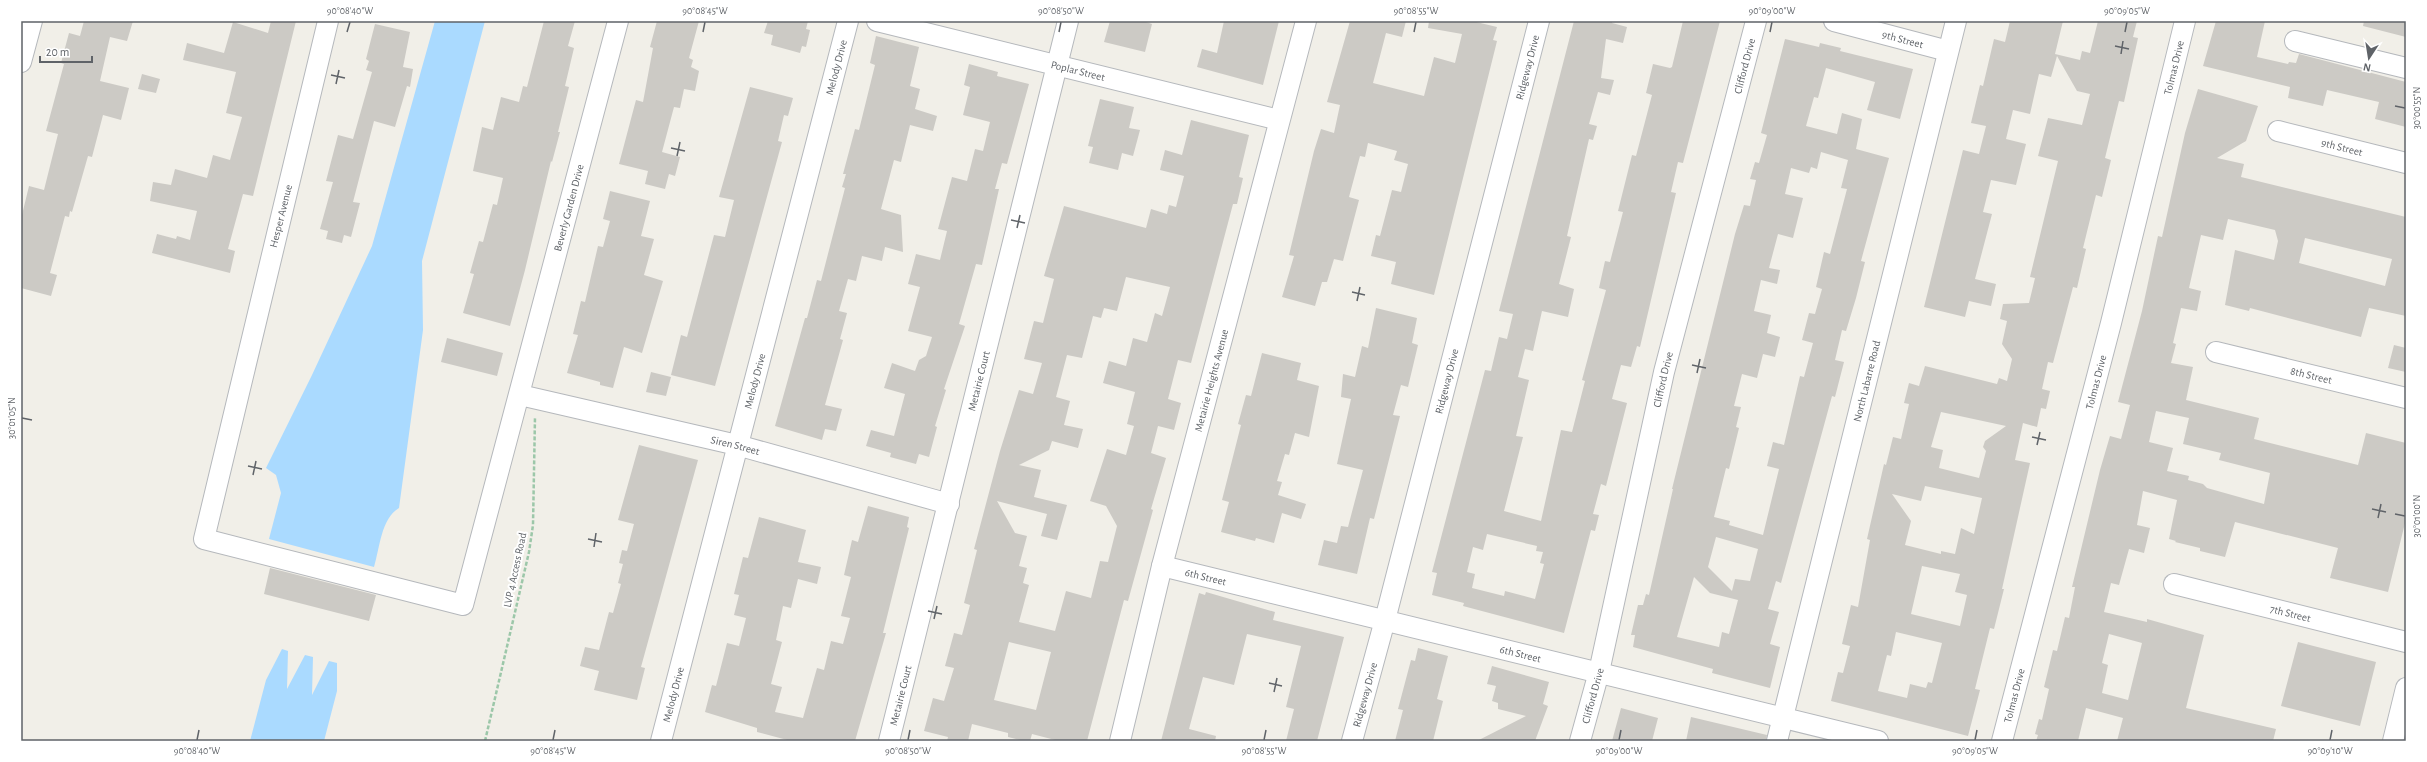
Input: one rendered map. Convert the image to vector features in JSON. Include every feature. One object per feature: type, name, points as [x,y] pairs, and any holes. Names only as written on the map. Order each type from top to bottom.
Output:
[{"type":"street","points":[[21,62],[32,21]]},
{"type":"street","name":"Hesper Avenue","points":[[328,21],[204,539],[463,605],[528,396]]},
{"type":"street","name":"Beverly Garden Drive","points":[[528,396],[618,21]]},
{"type":"street","name":"Melody Drive","points":[[661,741],[848,21]]},
{"type":"street","name":"Poplar Street","points":[[877,21],[1279,120]]},
{"type":"street","name":"Metairie Court","points":[[889,741],[1068,21]]},
{"type":"street","name":"Metairie Heights Avenue","points":[[1120,741],[1162,566],[1306,21]]},
{"type":"street","name":"Ridgeway Drive","points":[[1352,741],[1385,620],[1539,21]]},
{"type":"street","name":"Clifford Drive","points":[[1580,741],[1599,672],[1664,372],[1756,21]]},
{"type":"street","name":"9th Street","points":[[1834,21],[1948,51]]},
{"type":"street","name":"North Labarre Road","points":[[1777,741],[1956,21]]},
{"type":"street","name":"Tolmas Drive","points":[[2002,741],[2111,323],[2184,21]]},
{"type":"street","points":[[2295,41],[2406,68]]},
{"type":"street","name":"9th Street","points":[[2278,131],[2406,163]]},
{"type":"street","name":"8th Street","points":[[2216,352],[2406,398]]},
{"type":"street","name":"Siren Street","points":[[528,396],[738,445],[949,504]]},
{"type":"street","name":"6th Street","points":[[1162,566],[1878,741]]},
{"type":"street","name":"7th Street","points":[[2174,584],[2406,642]]},
{"type":"street","points":[[2393,741],[2406,688]]},
{"type":"path","name":"LVP 4 Access Road","points":[[484,741],[530,545],[533,511],[528,396]]},
{"type":"water","points":[[435,21],[485,21],[422,261],[423,330],[399,508],[388,519],[385,526],[374,567],[269,539],[281,493],[276,475],[266,468],[312,375],[372,246]]},
{"type":"water","points":[[282,649],[288,651],[287,689],[305,655],[313,657],[312,695],[329,661],[337,663],[337,691],[324,741],[250,741],[266,680]]},
{"type":"building","points":[[84,21],[133,21],[127,41],[110,37],[100,81],[129,88],[121,120],[103,115],[92,157],[88,156],[72,212],[70,211],[69,217],[65,216],[50,273],[57,275],[51,296],[21,288],[21,219],[29,186],[44,190],[58,134],[46,131],[64,64],[61,63],[69,33],[80,36]]},
{"type":"building","points":[[271,21],[296,21],[253,196],[243,194],[228,249],[235,251],[230,273],[152,253],[157,234],[176,239],[177,236],[190,240],[197,211],[150,201],[153,182],[171,185],[175,169],[207,178],[213,155],[230,160],[242,117],[226,113],[236,72],[183,60],[187,43],[224,53],[233,22],[268,33]]},
{"type":"building","points":[[544,21],[575,21],[568,46],[574,48],[565,86],[569,87],[558,132],[560,132],[552,162],[551,161],[510,326],[463,313],[474,274],[470,273],[479,241],[483,242],[493,204],[497,205],[503,178],[473,171],[482,127],[493,130],[501,97],[519,102],[523,86],[527,87]]},
{"type":"building","points":[[657,21],[699,21],[689,58],[693,60],[691,67],[699,71],[695,91],[684,89],[680,108],[674,107],[662,152],[680,157],[675,176],[669,174],[665,189],[645,184],[648,171],[619,164],[636,100],[643,102],[653,48],[650,47]]},
{"type":"building","points":[[768,21],[808,21],[806,29],[810,30],[806,47],[802,46],[800,53],[771,45],[773,35],[764,33]]},
{"type":"building","points":[[1110,21],[1143,21],[1152,24],[1145,52],[1104,42]]},
{"type":"building","points":[[1224,21],[1279,21],[1263,85],[1197,67],[1202,49],[1217,53]]},
{"type":"building","points":[[1350,21],[1406,21],[1402,37],[1386,33],[1373,83],[1424,96],[1434,57],[1455,63],[1462,34],[1428,28],[1429,21],[1472,21],[1497,27],[1493,40],[1497,41],[1434,295],[1391,284],[1396,262],[1371,256],[1376,235],[1380,236],[1392,190],[1401,192],[1408,164],[1394,160],[1397,151],[1368,143],[1365,157],[1360,156],[1349,197],[1359,200],[1343,261],[1334,259],[1327,282],[1322,282],[1315,306],[1282,297],[1294,256],[1289,255],[1314,151],[1321,129],[1334,133],[1340,105],[1327,102]]},
{"type":"building","points":[[1574,21],[1612,21],[1612,23],[1627,27],[1623,43],[1606,39],[1601,78],[1614,80],[1610,95],[1598,92],[1589,124],[1597,126],[1593,140],[1589,139],[1567,236],[1571,237],[1559,284],[1574,289],[1568,317],[1542,311],[1533,351],[1525,349],[1518,377],[1529,380],[1516,436],[1523,437],[1504,511],[1541,521],[1561,430],[1572,432],[1585,381],[1582,380],[1606,290],[1599,288],[1605,261],[1610,262],[1623,212],[1618,211],[1632,155],[1636,156],[1652,95],[1646,93],[1653,64],[1670,68],[1672,67],[1683,21],[1720,21],[1683,163],[1678,162],[1671,192],[1676,193],[1640,347],[1637,346],[1631,367],[1621,365],[1612,399],[1627,403],[1606,486],[1601,484],[1593,514],[1599,515],[1595,531],[1591,530],[1564,633],[1463,606],[1464,603],[1432,595],[1437,573],[1432,572],[1485,370],[1491,371],[1499,337],[1507,339],[1513,314],[1499,311]],"holes":[[[1487,534],[1537,546],[1536,551],[1543,552],[1540,563],[1544,564],[1535,599],[1505,591],[1504,596],[1472,588],[1475,574],[1467,572],[1473,547],[1483,550]]]},
{"type":"building","points":[[2010,21],[2063,21],[2055,54],[2080,60],[2082,51],[2090,53],[2098,21],[2137,21],[2133,37],[2138,38],[2124,102],[2119,101],[2105,158],[2111,160],[2102,197],[2096,195],[2083,248],[2086,249],[2077,288],[2073,287],[2053,363],[2048,362],[2042,389],[2050,391],[2046,409],[2041,408],[2037,427],[2023,423],[2015,460],[2030,463],[2002,589],[2004,589],[1994,629],[1990,628],[1975,689],[1980,690],[1968,736],[1831,701],[1838,672],[1843,673],[1850,646],[1842,644],[1851,605],[1858,607],[1870,540],[1867,539],[1884,464],[1886,465],[1893,437],[1901,439],[1909,404],[1904,403],[1909,383],[1919,386],[1925,366],[1997,384],[1999,378],[2007,381],[2012,359],[2002,344],[2007,321],[2000,319],[2003,304],[2029,303],[2035,278],[2030,277],[2058,161],[2038,156],[2048,118],[2082,125],[2090,94],[2077,91],[2057,56],[2051,77],[2039,74],[2030,114],[2013,110],[2006,139],[2026,144],[2016,185],[1991,180],[1983,212],[1992,214],[1975,279],[1996,284],[1991,306],[1969,301],[1965,317],[1924,307],[1963,150],[1979,154],[1986,126],[1971,123],[1980,85],[1983,86],[1994,39],[2005,42]],"holes":[[[1941,412],[2006,426],[1985,441],[1983,447],[1986,451],[1979,478],[1939,468],[1943,450],[1931,447]],[[1925,486],[1982,498],[1974,534],[1961,528],[1955,554],[1941,551],[1941,554],[1905,545],[1911,521],[1892,494],[1921,501]],[[1922,566],[1960,574],[1955,592],[1967,595],[1960,626],[1911,614]],[[1896,632],[1942,643],[1932,683],[1928,682],[1926,688],[1910,684],[1907,698],[1878,691],[1887,655],[1891,656]]]},
{"type":"building","points":[[2216,21],[2265,21],[2257,57],[2288,64],[2289,62],[2296,63],[2299,54],[2406,82],[2406,127],[2375,119],[2379,102],[2327,90],[2323,106],[2288,98],[2290,87],[2203,66]]},
{"type":"building","points":[[2364,21],[2406,21],[2406,37],[2363,26]]},
{"type":"building","points":[[375,24],[410,32],[403,67],[413,69],[410,87],[407,86],[395,127],[374,121],[353,202],[360,203],[351,237],[344,235],[342,243],[326,239],[328,231],[320,229],[333,182],[326,181],[338,135],[353,139],[372,72],[366,70],[369,61],[366,59]]},
{"type":"building","points":[[876,36],[919,47],[910,86],[920,89],[915,109],[937,116],[933,131],[910,125],[901,162],[894,160],[881,209],[901,215],[903,252],[885,247],[882,261],[862,256],[856,281],[848,279],[839,311],[847,313],[840,339],[843,340],[825,405],[842,409],[836,431],[825,429],[822,440],[775,426],[817,280],[821,281],[845,188],[842,187],[846,174],[843,174],[855,129],[859,130],[875,65],[870,63]]},
{"type":"building","points":[[1785,39],[1819,47],[1820,43],[1841,48],[1840,51],[1913,69],[1900,119],[1867,110],[1875,82],[1826,68],[1818,98],[1814,97],[1806,126],[1837,134],[1842,113],[1862,119],[1856,149],[1889,158],[1861,261],[1865,262],[1856,298],[1846,331],[1842,330],[1835,360],[1844,362],[1835,397],[1832,396],[1781,583],[1776,581],[1768,609],[1779,612],[1770,644],[1780,647],[1770,688],[1712,673],[1713,669],[1633,647],[1635,635],[1631,635],[1638,605],[1643,605],[1646,594],[1649,595],[1672,489],[1735,234],[1744,205],[1750,206],[1756,180],[1750,179],[1755,162],[1759,163],[1767,135],[1761,133]],"holes":[[[1821,152],[1848,160],[1841,188],[1847,189],[1830,254],[1824,252],[1816,287],[1822,289],[1815,314],[1809,313],[1802,340],[1813,343],[1804,377],[1800,376],[1784,445],[1773,442],[1767,466],[1779,469],[1763,535],[1729,525],[1730,521],[1714,517],[1726,468],[1729,469],[1739,428],[1736,427],[1741,407],[1734,406],[1742,374],[1757,378],[1763,354],[1775,357],[1780,337],[1767,333],[1771,315],[1754,311],[1761,280],[1777,284],[1780,270],[1769,268],[1778,234],[1793,238],[1803,198],[1785,194],[1791,168],[1809,173],[1811,167],[1817,169]],[[1716,537],[1758,549],[1750,581],[1735,579],[1732,591],[1708,567]],[[1694,577],[1710,593],[1738,600],[1729,634],[1722,632],[1719,647],[1677,637]]]},
{"type":"building","points":[[969,64],[998,72],[997,76],[1029,84],[1007,164],[1002,163],[995,189],[999,189],[982,265],[976,264],[959,324],[965,326],[944,389],[946,390],[935,426],[937,427],[929,457],[919,454],[916,464],[890,457],[891,453],[866,446],[871,430],[894,436],[905,394],[884,388],[892,363],[915,371],[919,360],[926,356],[932,337],[908,331],[920,287],[908,284],[916,254],[940,260],[947,231],[938,229],[952,177],[967,181],[975,149],[983,151],[990,122],[963,115],[970,87],[964,85]]},
{"type":"building","points":[[142,74],[160,79],[156,93],[138,89]]},
{"type":"building","points":[[750,87],[793,98],[788,116],[784,115],[778,141],[782,142],[715,386],[671,375],[681,335],[687,337],[714,235],[725,237],[734,200],[719,197]]},
{"type":"building","points":[[2198,89],[2258,106],[2246,141],[2217,158],[2244,164],[2241,177],[2406,217],[2406,316],[2369,308],[2361,337],[2250,308],[2249,311],[2225,305],[2235,250],[2274,260],[2278,241],[2275,230],[2228,219],[2223,240],[2201,235],[2189,288],[2201,291],[2197,311],[2181,308],[2173,343],[2176,344],[2171,363],[2193,367],[2186,400],[2259,418],[2254,439],[2358,465],[2366,433],[2406,443],[2406,519],[2388,592],[2330,578],[2338,548],[2235,522],[2225,557],[2200,551],[2200,548],[2175,542],[2176,541],[2169,539],[2177,500],[2143,491],[2137,525],[2150,528],[2144,553],[2129,549],[2119,585],[2111,583],[2104,612],[2147,622],[2147,619],[2204,635],[2186,708],[2276,729],[2273,741],[2117,741],[2123,718],[2086,708],[2078,741],[2036,741],[2038,735],[2035,734],[2039,719],[2042,720],[2049,689],[2044,687],[2053,650],[2057,651],[2065,617],[2069,618],[2075,587],[2072,587],[2100,470],[2110,436],[2121,439],[2130,405],[2118,402],[2142,311],[2158,236],[2162,237],[2185,133]],"holes":[[[2305,238],[2392,259],[2385,286],[2299,263]],[[2156,411],[2189,418],[2183,444],[2221,453],[2219,460],[2270,473],[2264,504],[2207,488],[2203,484],[2188,480],[2189,476],[2167,471],[2173,448],[2149,442]],[[2109,634],[2142,643],[2128,700],[2102,693],[2108,665],[2102,663]]]},
{"type":"building","points":[[1100,99],[1134,107],[1129,128],[1140,130],[1133,156],[1122,153],[1118,170],[1089,163],[1093,147],[1088,146]]},
{"type":"building","points":[[1191,120],[1249,135],[1239,177],[1243,178],[1237,204],[1233,204],[1191,363],[1178,360],[1168,399],[1181,403],[1174,430],[1158,426],[1151,453],[1166,458],[1151,509],[1153,510],[1128,601],[1124,600],[1087,741],[1059,741],[1032,734],[1030,741],[1024,741],[1008,737],[1008,733],[972,724],[968,741],[947,741],[948,737],[924,731],[933,698],[944,701],[954,668],[945,666],[954,633],[962,635],[970,605],[964,603],[977,550],[974,549],[1000,451],[1019,390],[1033,394],[1042,363],[1024,359],[1034,321],[1043,323],[1054,279],[1044,276],[1064,206],[1146,228],[1151,209],[1167,214],[1169,205],[1176,207],[1184,176],[1160,170],[1165,150],[1182,155]],"holes":[[[1126,277],[1170,287],[1162,316],[1155,313],[1147,342],[1133,338],[1126,366],[1109,361],[1103,383],[1135,392],[1127,424],[1134,426],[1126,455],[1107,449],[1090,501],[1106,506],[1117,526],[1108,562],[1100,561],[1091,598],[1066,591],[1055,631],[1019,622],[1029,585],[1023,583],[1027,568],[1019,566],[1027,536],[1015,533],[997,501],[1047,514],[1041,536],[1057,540],[1067,505],[1034,497],[1041,470],[1019,465],[1049,450],[1052,441],[1078,448],[1083,429],[1064,425],[1070,401],[1056,397],[1067,355],[1082,358],[1093,316],[1101,318],[1104,308],[1117,311]],[[1009,642],[1051,652],[1036,710],[994,700]]]},
{"type":"building","points":[[610,191],[650,201],[641,236],[654,239],[644,275],[663,281],[642,353],[624,347],[613,388],[600,385],[600,382],[567,373],[578,335],[573,334],[581,301],[585,302],[598,246],[603,247],[610,221],[603,219]]},
{"type":"building","points":[[1376,308],[1417,318],[1412,343],[1418,345],[1408,387],[1401,385],[1393,415],[1400,416],[1374,519],[1370,518],[1357,574],[1318,565],[1324,540],[1337,543],[1341,526],[1348,527],[1363,470],[1337,464],[1351,399],[1341,397],[1343,374],[1355,377],[1362,346],[1368,348]]},
{"type":"building","points":[[447,338],[503,353],[497,376],[441,362]]},
{"type":"building","points":[[2394,345],[2406,348],[2406,372],[2388,368]]},
{"type":"building","points":[[1262,353],[1301,363],[1297,380],[1319,386],[1309,437],[1295,433],[1289,455],[1285,454],[1277,481],[1282,482],[1278,495],[1306,504],[1301,519],[1282,513],[1274,543],[1256,538],[1255,541],[1221,532],[1229,502],[1222,500],[1241,425],[1238,424],[1246,395],[1251,396]]},
{"type":"building","points":[[651,372],[671,377],[666,396],[646,392]]},
{"type":"building","points":[[639,445],[698,460],[641,667],[645,668],[637,700],[594,690],[599,671],[580,666],[585,647],[599,650],[609,612],[613,613],[621,584],[618,583],[623,564],[619,563],[622,550],[627,551],[634,524],[618,520]]},
{"type":"building","points":[[868,506],[909,517],[907,527],[909,528],[883,633],[886,633],[855,741],[791,741],[757,732],[757,728],[705,712],[712,685],[716,686],[727,643],[739,646],[746,618],[734,615],[739,595],[734,594],[743,557],[748,558],[759,517],[806,530],[798,562],[821,567],[817,584],[798,579],[791,608],[783,606],[776,640],[782,642],[771,684],[782,687],[775,712],[803,718],[817,668],[824,670],[831,641],[843,644],[850,618],[841,616],[851,577],[844,575],[852,540],[858,542]]},
{"type":"building","points":[[270,568],[376,595],[369,621],[264,594]]},
{"type":"building","points":[[1206,592],[1275,612],[1273,620],[1344,637],[1317,741],[1286,741],[1294,709],[1286,707],[1301,646],[1247,634],[1234,685],[1203,677],[1189,729],[1216,736],[1215,741],[1161,741],[1199,593],[1205,595]]},
{"type":"building","points":[[2298,642],[2376,662],[2360,726],[2281,706]]},
{"type":"building","points":[[1418,648],[1448,656],[1437,699],[1443,701],[1433,741],[1395,741],[1403,710],[1398,709],[1411,660],[1415,661]]},
{"type":"building","points":[[1492,666],[1549,682],[1543,704],[1548,706],[1535,741],[1477,741],[1526,716],[1498,709],[1498,703],[1492,701],[1496,686],[1487,684]]},
{"type":"building","points":[[1621,708],[1658,718],[1652,741],[1612,741]]},
{"type":"building","points":[[1691,717],[1767,735],[1766,741],[1686,741]]}]
